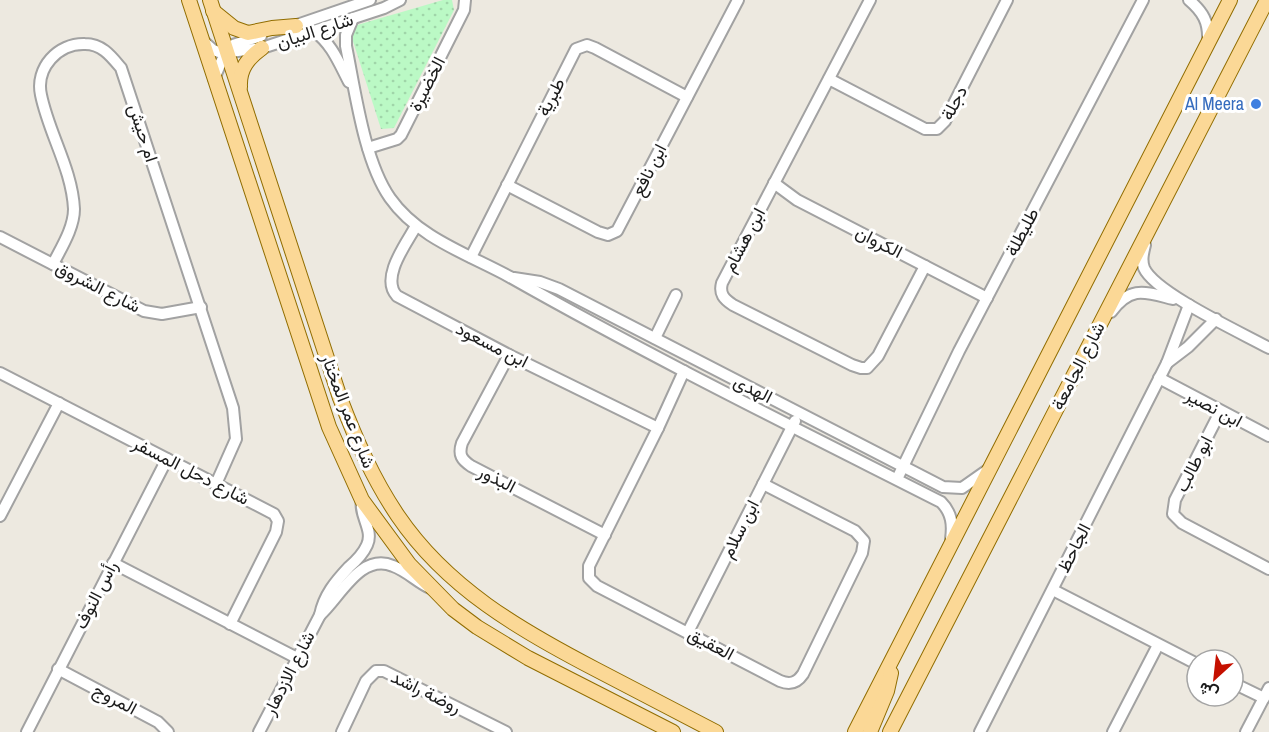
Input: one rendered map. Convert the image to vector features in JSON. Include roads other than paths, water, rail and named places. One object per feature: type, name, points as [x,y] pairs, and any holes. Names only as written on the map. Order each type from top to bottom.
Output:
[{"type":"main road","name":"شارع عمر المختار","points":[[189,0],[329,427],[363,500],[389,539],[430,588],[453,609],[503,643],[673,732]]},
{"type":"main road","name":"شارع الجامعة","points":[[855,732],[1230,0]]},
{"type":"main road","name":"شارع الجامعة","points":[[890,732],[1267,0]]},
{"type":"main road","name":"شارع عمر المختار","points":[[211,5],[340,398],[359,447],[376,481],[399,518],[452,577],[497,613],[539,639],[717,732]]},
{"type":"main road","points":[[211,5],[234,28],[248,33],[296,26]]},
{"type":"main road","points":[[241,96],[239,79],[244,65],[262,48]]},
{"type":"main road","points":[[870,732],[887,691],[891,662]]},
{"type":"street","name":"شارع البيان","points":[[227,54],[236,43],[296,26],[370,0]]},
{"type":"street","name":"شارع البيان","points":[[227,54],[262,48],[314,32],[384,8],[400,0]]},
{"type":"street","name":"الخضيرة","points":[[368,148],[397,139],[401,135],[464,10],[465,0]]},
{"type":"street","name":"ابن نافع","points":[[507,185],[598,232],[613,234],[621,226],[738,0]]},
{"type":"street","name":"ابن هشام","points":[[870,0],[722,283],[722,296],[733,305],[852,365],[867,368],[878,356],[925,266]]},
{"type":"street","name":"دجلة","points":[[829,79],[925,129],[937,129],[945,121],[1007,0]]},
{"type":"street","name":"طليطلة","points":[[897,479],[987,298],[1143,0]]},
{"type":"street","points":[[1189,0],[1200,9],[1205,18],[1208,43]]},
{"type":"street","name":"الهدى","points":[[353,18],[346,34],[346,46],[368,148],[381,185],[400,211],[416,226],[580,317],[941,502],[946,507],[952,521],[951,543]]},
{"type":"street","name":"الهدى","points":[[314,32],[334,51],[356,95]]},
{"type":"street","points":[[202,40],[213,50],[227,54],[214,79]]},
{"type":"street","name":"ام حيش","points":[[53,264],[72,225],[74,206],[71,183],[40,94],[41,75],[47,63],[58,51],[72,45],[95,45],[109,53],[121,68],[233,408],[236,422],[234,444],[216,484]]},
{"type":"street","name":"طبرية","points":[[471,257],[573,55],[581,46],[588,45],[595,48],[687,97]]},
{"type":"street","name":"الكروان","points":[[774,183],[797,200],[987,298]]},
{"type":"street","points":[[1151,222],[1143,256],[1144,267],[1155,283],[1186,303],[1269,348]]},
{"type":"street","name":"ابن مسعود","points":[[416,226],[390,276],[392,291],[397,296],[509,355],[658,428]]},
{"type":"street","name":"شارع الشروق","points":[[0,237],[144,310],[153,313],[171,313],[201,307]]},
{"type":"street","name":"الهدى","points":[[511,278],[550,285],[943,487],[956,489],[968,485],[990,468]]},
{"type":"street","points":[[1089,342],[1117,304],[1132,293],[1146,292],[1186,303]]},
{"type":"street","points":[[655,338],[676,295]]},
{"type":"street","points":[[580,317],[587,303]]},
{"type":"street","name":"الجاحظ","points":[[980,732],[1167,363],[1186,303]]},
{"type":"street","name":"الجاحظ","points":[[1167,363],[1188,348],[1216,319]]},
{"type":"street","name":"البذور","points":[[509,355],[462,443],[459,450],[460,456],[471,466],[605,535]]},
{"type":"street","name":"العقيق","points":[[684,371],[588,572],[592,582],[784,682],[796,682],[803,675],[862,553],[864,541],[855,531],[763,484]]},
{"type":"street","name":"شارع دحل المسفر","points":[[0,373],[270,511],[278,521],[276,532],[230,624]]},
{"type":"street","name":"ابن نصير","points":[[1159,378],[1269,436]]},
{"type":"street","points":[[0,516],[59,403]]},
{"type":"street","name":"ابن سلام","points":[[688,632],[800,412]]},
{"type":"street","name":"ابو طالب","points":[[1220,412],[1175,500],[1173,514],[1182,523],[1269,569]]},
{"type":"street","name":"رأس النوف","points":[[27,732],[166,459]]},
{"type":"street","name":"شارع الازدهار","points":[[259,732],[320,615],[323,601],[368,544],[369,531],[362,514],[363,500]]},
{"type":"street","points":[[113,563],[297,658]]},
{"type":"street","name":"شارع الازدهار","points":[[320,615],[331,606],[353,578],[371,565],[382,563],[393,566],[430,588]]},
{"type":"street","points":[[1053,590],[1185,658]]},
{"type":"street","points":[[1113,732],[1158,645]]},
{"type":"street","name":"المروج","points":[[58,669],[158,722],[168,732]]},
{"type":"street","name":"روضة راشد","points":[[342,732],[366,681],[376,671],[391,673],[490,728],[506,732]]},
{"type":"street","points":[[1246,732],[1269,688]]},
{"type":"street","points":[[1245,689],[1264,698]]},
{"type":"place","name":"Al Meera","points":[[1256,104]]}]
